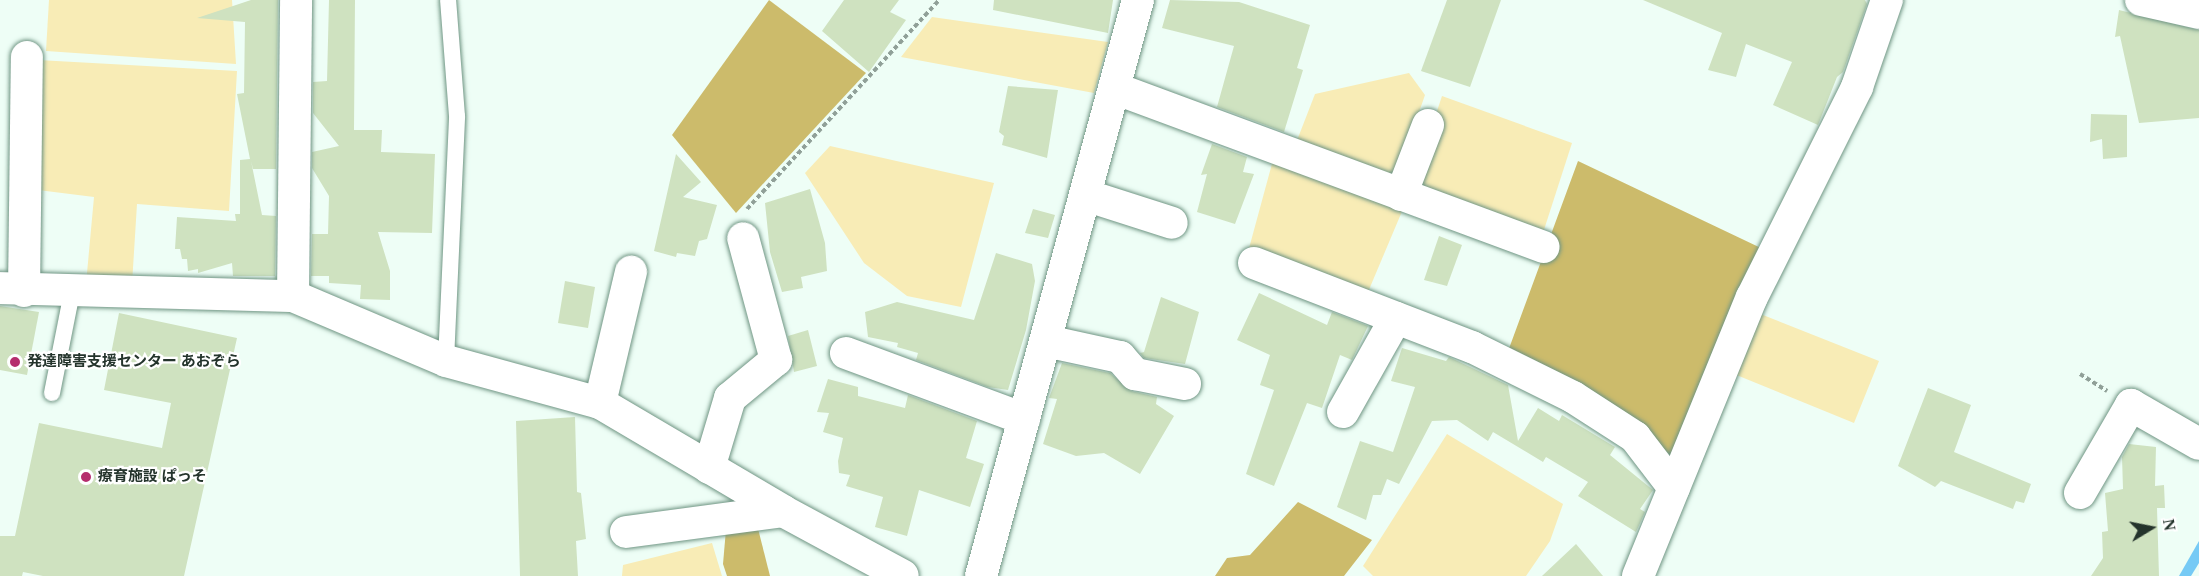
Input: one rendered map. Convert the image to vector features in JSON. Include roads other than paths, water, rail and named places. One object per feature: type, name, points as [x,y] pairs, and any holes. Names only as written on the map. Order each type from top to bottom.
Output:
[{"type":"street","points":[[293,296],[296,0]]},
{"type":"street","points":[[981,576],[1138,0]]},
{"type":"street","points":[[1638,576],[1752,297],[1857,87],[1887,0]]},
{"type":"street","points":[[2141,0],[2199,13]]},
{"type":"street","points":[[27,57],[12,290],[293,296],[446,361],[600,403],[783,511],[903,576]]},
{"type":"street","points":[[1114,88],[1543,247]]},
{"type":"street","points":[[1401,195],[1428,125]]},
{"type":"street","points":[[1085,195],[1172,223]]},
{"type":"street","points":[[710,468],[730,398],[776,360],[743,238]]},
{"type":"street","points":[[1254,262],[1472,347],[1574,397],[1635,437],[1674,488]]},
{"type":"street","points":[[600,403],[631,272]]},
{"type":"street","points":[[1343,412],[1396,318]]},
{"type":"street","points":[[1046,341],[1120,357],[1135,374],[1185,384]]},
{"type":"street","points":[[846,353],[1024,419]]},
{"type":"street","points":[[2080,493],[2131,405],[2199,444]]},
{"type":"street","points":[[626,532],[783,511]]},
{"type":"lane","points":[[446,361],[457,116],[448,0]]},
{"type":"lane","points":[[52,393],[72,292]]},
{"type":"water","points":[[2199,541],[2199,563],[2191,576],[2179,576]]},
{"type":"place","name":"発達障害支援センター あおぞら","points":[[15,362]]},
{"type":"place","name":"療育施設 ぱっそ","points":[[86,477]]}]
